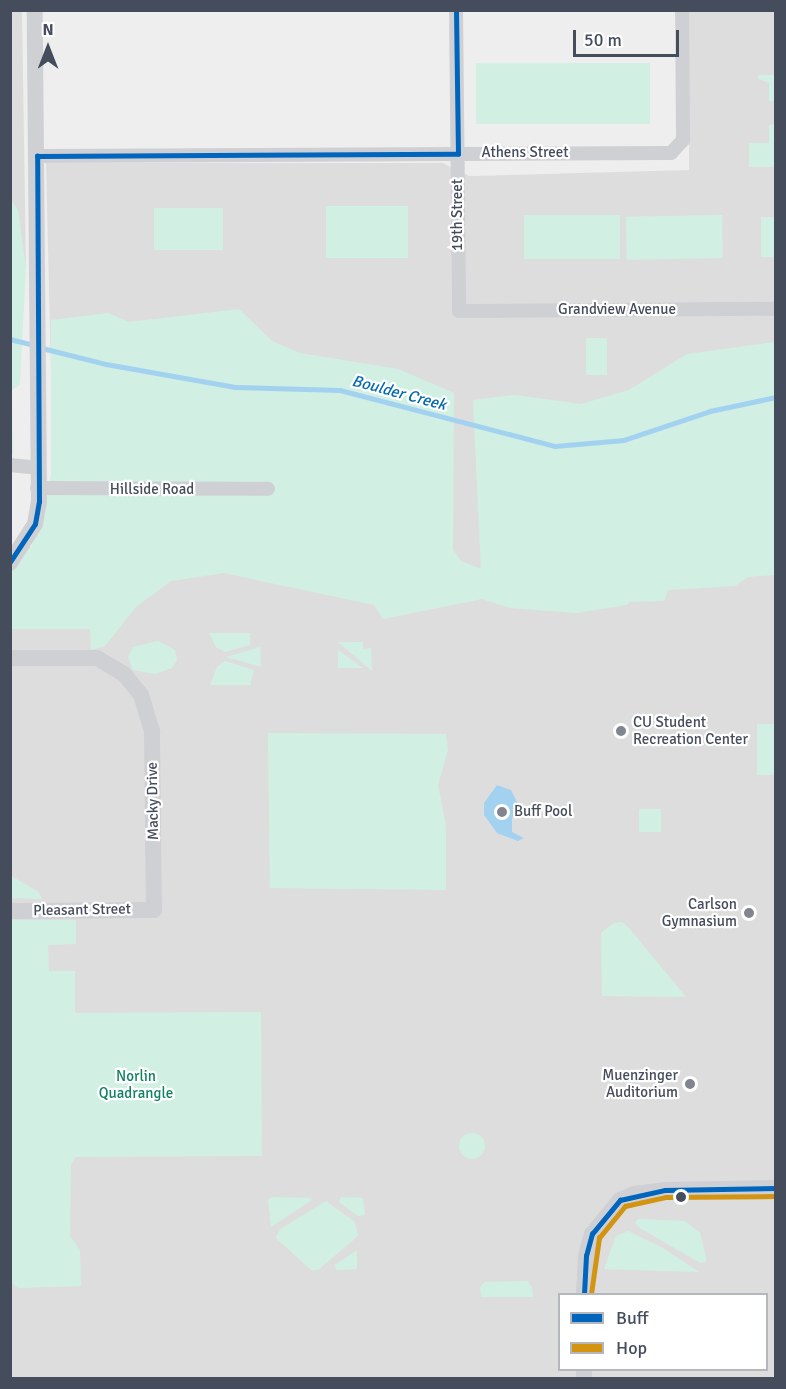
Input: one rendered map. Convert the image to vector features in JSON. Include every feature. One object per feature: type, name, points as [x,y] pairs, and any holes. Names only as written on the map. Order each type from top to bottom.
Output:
[{"type":"street","points":[[10,563],[35,524],[37,488],[35,10]]},
{"type":"street","name":"19th Street","points":[[456,10],[459,311]]},
{"type":"street","name":"Athens Street","points":[[37,156],[671,153],[683,140],[682,10]]},
{"type":"street","name":"Grandview Avenue","points":[[459,311],[776,309]]},
{"type":"street","points":[[10,465],[37,468]]},
{"type":"street","points":[[10,549],[24,525],[37,488]]},
{"type":"street","name":"Hillside Road","points":[[37,488],[268,489]]},
{"type":"street","name":"Macky Drive","points":[[13,659],[97,658],[123,674],[141,695],[152,732],[154,910]]},
{"type":"street","name":"Pleasant Street","points":[[10,911],[154,910]]},
{"type":"street","points":[[584,1293],[589,1244],[597,1224],[610,1209],[634,1194],[649,1191],[776,1188]]},
{"type":"shaded area","points":[[22,10],[26,268],[11,266],[10,11]]},
{"type":"shaded area","points":[[689,11],[775,11],[775,1378],[11,1378],[11,569],[29,547],[438,565],[51,373],[46,163],[443,163],[469,176],[689,170]]},
{"type":"green space","points":[[476,63],[650,63],[650,124],[476,124]]},
{"type":"green space","points":[[758,75],[775,75],[776,79],[775,167],[749,167],[749,143],[769,143],[769,125],[775,124],[775,101],[769,101],[769,83],[758,79]]},
{"type":"green space","points":[[11,200],[18,210],[26,268],[20,385],[12,390],[13,454],[10,453]]},
{"type":"green space","points":[[326,206],[408,206],[408,258],[326,258]]},
{"type":"green space","points":[[154,208],[223,208],[223,250],[154,250]]},
{"type":"green space","points":[[524,215],[620,215],[620,259],[524,259]]},
{"type":"green space","points":[[722,215],[723,258],[627,260],[626,217]]},
{"type":"green space","points":[[761,217],[775,217],[775,257],[761,257]]},
{"type":"green space","points":[[239,309],[272,341],[300,353],[398,369],[454,393],[453,550],[461,561],[481,569],[473,400],[515,395],[581,404],[629,390],[687,354],[775,342],[775,575],[748,577],[735,586],[668,590],[664,601],[629,602],[627,605],[576,613],[510,608],[482,599],[383,619],[374,605],[224,573],[171,581],[136,607],[105,646],[91,650],[90,629],[11,629],[11,566],[32,546],[51,475],[51,320],[108,313],[129,322]]},
{"type":"green space","points":[[586,338],[607,338],[607,375],[586,375]]},
{"type":"green space","points":[[209,633],[250,633],[250,645],[225,652],[216,647]]},
{"type":"green space","points":[[158,641],[175,650],[177,660],[172,668],[155,674],[133,670],[128,657],[133,647]]},
{"type":"green space","points":[[338,642],[363,642],[363,649],[371,648],[372,671]]},
{"type":"green space","points":[[260,647],[261,667],[226,657]]},
{"type":"green space","points":[[338,650],[363,668],[338,668]]},
{"type":"green space","points":[[225,661],[254,670],[250,685],[210,685],[217,667]]},
{"type":"green space","points":[[757,724],[775,724],[775,775],[757,775]]},
{"type":"green space","points":[[268,733],[446,734],[448,750],[438,785],[446,826],[446,890],[270,888]]},
{"type":"green space","points":[[639,809],[661,809],[661,832],[639,832]]},
{"type":"green space","points":[[11,876],[39,892],[42,899],[11,898]]},
{"type":"green space","name":"Norlin Quadrangle","points":[[11,920],[76,920],[76,944],[48,945],[49,971],[75,971],[75,1013],[261,1012],[262,1156],[75,1157],[71,1165],[70,1236],[80,1250],[81,1286],[18,1288],[11,1282]]},
{"type":"green space","points":[[622,922],[686,997],[602,996],[601,933],[614,923]]},
{"type":"green space","points":[[472,1133],[481,1137],[485,1146],[481,1155],[472,1159],[463,1155],[459,1146],[463,1137]]},
{"type":"green space","points":[[272,1197],[310,1198],[312,1200],[271,1227],[268,1200]]},
{"type":"green space","points":[[341,1197],[363,1198],[365,1215],[358,1216],[339,1202]]},
{"type":"green space","points":[[326,1201],[355,1222],[358,1236],[318,1270],[311,1270],[276,1238],[279,1230]]},
{"type":"green space","points":[[638,1219],[685,1221],[700,1233],[707,1261],[700,1263],[640,1228],[635,1223]]},
{"type":"green space","points":[[628,1231],[663,1248],[699,1272],[604,1269],[616,1236]]},
{"type":"green space","points":[[357,1250],[357,1269],[336,1270],[335,1265]]},
{"type":"green space","points":[[527,1281],[532,1287],[533,1297],[481,1297],[480,1287],[485,1282]]},
{"type":"water","name":"Buff Pool","points":[[497,785],[511,790],[520,808],[512,818],[512,832],[524,838],[518,841],[497,833],[484,815],[484,803]]},
{"type":"waterway","name":"Boulder Creek","points":[[10,339],[34,345]]},
{"type":"waterway","name":"Boulder Creek","points":[[42,348],[106,364],[235,387],[340,390],[555,446],[624,440],[710,411],[776,397]]},
{"type":"transit line","name":"Buff","points":[[10,562],[35,524],[39,502],[37,156],[458,154],[456,10]]},
{"type":"transit line","name":"Buff","points":[[584,1293],[586,1256],[592,1234],[620,1200],[665,1190],[776,1188]]},
{"type":"transit line","name":"Hop","points":[[591,1293],[599,1238],[625,1206],[666,1197],[776,1196]]},
{"type":"place","name":"CU Student Recreation Center","points":[[621,731]]},
{"type":"place","name":"Buff Pool","points":[[502,812]]},
{"type":"place","name":"Carlson Gymnasium","points":[[749,913]]},
{"type":"place","name":"Muenzinger Auditorium","points":[[690,1084]]}]
